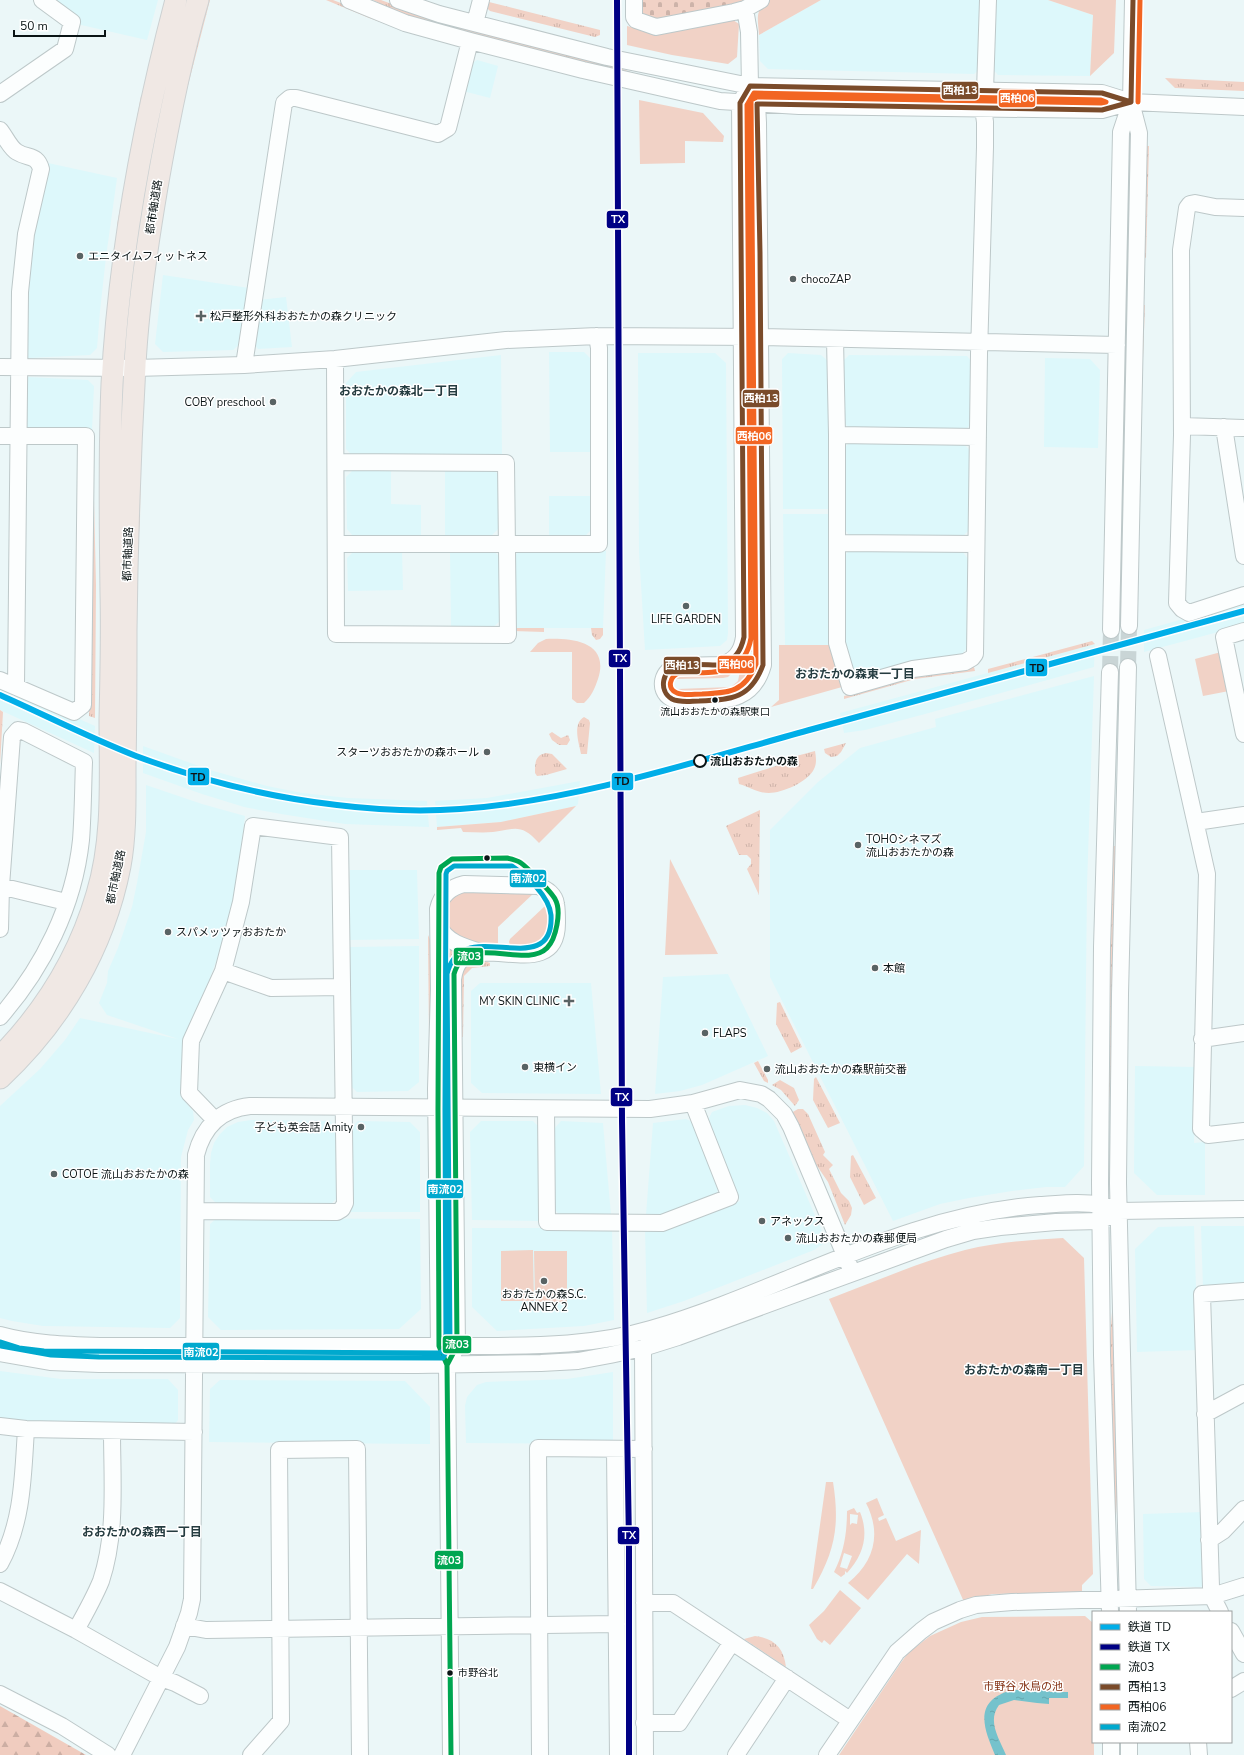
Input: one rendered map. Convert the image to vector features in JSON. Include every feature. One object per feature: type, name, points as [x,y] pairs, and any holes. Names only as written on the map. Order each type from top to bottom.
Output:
[{"type":"main road","name":"都市軸道路","points":[[0,1057],[44,1006],[72,959],[98,893],[104,864],[110,805],[111,594],[109,488],[113,367],[128,233],[137,177],[153,92],[176,0]]},
{"type":"main road","name":"都市軸道路","points":[[0,1078],[37,1040],[56,1016],[79,980],[96,945],[103,926],[111,902],[120,865],[125,824],[126,592],[135,368],[141,289],[171,109],[198,0]]},
{"type":"street","points":[[0,94],[65,49],[72,22],[42,0]]},
{"type":"street","points":[[349,0],[406,23],[470,41],[638,83],[720,101],[757,104],[1102,110],[1131,102]]},
{"type":"street","points":[[398,0],[439,14],[607,57],[750,86],[1102,93],[1131,102],[1244,108]]},
{"type":"street","points":[[475,23],[481,0]]},
{"type":"street","points":[[634,0],[634,17],[636,20],[656,27],[745,9],[761,0]]},
{"type":"street","points":[[985,91],[988,0]]},
{"type":"street","points":[[1129,626],[1139,133],[1131,102],[1133,0]]},
{"type":"street","points":[[745,9],[749,37],[750,86],[757,104],[764,653],[761,672],[751,687],[736,698],[679,701],[670,697],[664,690],[664,675],[672,667],[721,665],[732,661],[737,656],[743,645],[744,637],[743,338],[740,103],[750,86]]},
{"type":"street","points":[[244,365],[284,103],[290,98],[296,98],[438,134],[448,128],[470,41]]},
{"type":"street","points":[[1111,630],[1121,132],[1131,102]]},
{"type":"street","points":[[835,339],[837,435],[837,643],[850,687],[913,669],[966,662],[972,658],[974,654],[985,147],[985,122],[983,108]]},
{"type":"street","points":[[0,130],[16,152],[36,159],[40,162],[41,169],[26,234],[20,292],[18,367],[16,687]]},
{"type":"street","points":[[1244,208],[1215,207],[1195,203],[1190,204],[1187,208],[1181,250],[1182,426],[1177,603],[1182,609],[1189,613],[1244,595]]},
{"type":"street","points":[[0,367],[135,368],[244,365],[334,359],[506,340],[597,336],[760,337],[1117,345]]},
{"type":"street","points":[[336,544],[599,544],[599,356],[597,336]]},
{"type":"street","points":[[334,359],[336,462],[336,634],[508,636],[506,463],[336,462]]},
{"type":"street","points":[[1182,426],[1244,428]]},
{"type":"street","points":[[1224,428],[1244,556]]},
{"type":"street","points":[[837,435],[978,437]]},
{"type":"street","points":[[0,436],[86,436],[83,705],[74,712],[0,680]]},
{"type":"street","points":[[836,542],[976,544]]},
{"type":"street","points":[[1244,631],[1224,637],[1240,695],[1244,734]]},
{"type":"street","points":[[737,656],[747,656],[755,660],[761,672]]},
{"type":"street","points":[[1158,656],[1207,874],[1201,1129],[1208,1135],[1244,1130]]},
{"type":"street","points":[[1128,667],[1120,994],[1118,1211],[1128,1605]]},
{"type":"street","points":[[1110,672],[1102,947],[1100,1204],[1102,1355],[1110,1606]]},
{"type":"street","points":[[0,929],[1,886],[12,736],[18,730],[23,731],[84,762],[81,842],[76,868],[54,936],[44,956],[22,990],[0,1017]]},
{"type":"street","points":[[1196,822],[1244,815]]},
{"type":"street","points":[[196,1211],[337,1212],[342,1209],[345,1203],[340,838],[253,826],[241,902],[223,971],[191,1041],[189,1093],[215,1120]]},
{"type":"street","points":[[447,1365],[457,1346],[453,979],[457,965],[462,959],[469,955],[484,953],[503,955],[534,954],[545,950],[557,934],[557,905],[552,895],[543,887],[538,886],[464,884],[446,892],[441,900],[438,910],[436,1107],[438,1346],[447,1365],[451,1755]]},
{"type":"street","points":[[1,886],[66,902]]},
{"type":"street","points":[[439,926],[442,934],[446,938],[484,953]]},
{"type":"street","points":[[223,971],[271,988],[342,986]]},
{"type":"street","points":[[1202,1039],[1244,1033]]},
{"type":"street","points":[[122,1755],[177,1647],[192,1599],[196,1155],[199,1143],[215,1120],[226,1112],[238,1107],[250,1106],[650,1109],[693,1103],[740,1090],[761,1094],[776,1105],[784,1114],[791,1127],[852,1272]]},
{"type":"street","points":[[546,1109],[547,1222],[662,1223],[730,1197],[693,1103]]},
{"type":"street","points":[[0,1335],[20,1341],[44,1344],[194,1346],[551,1345],[604,1339],[650,1329],[716,1307],[844,1255],[920,1228],[965,1216],[1016,1207],[1076,1204],[1100,1204],[1118,1211],[1244,1209]]},
{"type":"street","points":[[0,1353],[50,1362],[447,1365],[578,1361],[643,1348],[708,1327],[929,1244],[973,1231],[1041,1223],[1100,1221],[1118,1211]]},
{"type":"street","points":[[1220,1611],[1212,1596],[1202,1294],[1244,1291]]},
{"type":"street","points":[[643,1348],[645,1755]]},
{"type":"street","points":[[1205,1414],[1244,1393]]},
{"type":"street","points":[[0,1426],[26,1429],[194,1432]]},
{"type":"street","points":[[0,1564],[12,1536],[19,1510],[26,1429]]},
{"type":"street","points":[[76,1630],[101,1581],[108,1553],[112,1520],[112,1431]]},
{"type":"street","points":[[540,1755],[538,1448],[644,1449]]},
{"type":"street","points":[[251,1755],[282,1721],[279,1450],[357,1449],[360,1755]]},
{"type":"street","points":[[615,1449],[618,1755]]},
{"type":"street","points":[[1209,1540],[1223,1531],[1244,1509]]},
{"type":"street","points":[[827,1755],[896,1652],[921,1631],[947,1615],[984,1604],[1012,1602],[1110,1606],[1128,1605],[1212,1596],[1244,1586]]},
{"type":"street","points":[[0,1591],[76,1630],[160,1678],[200,1696]]},
{"type":"street","points":[[644,1603],[673,1603],[850,1720]]},
{"type":"street","points":[[184,1626],[206,1630],[359,1629],[450,1626],[617,1624]]},
{"type":"street","points":[[1232,1633],[1244,1654]]},
{"type":"street","points":[[644,1723],[678,1723],[732,1642]]},
{"type":"street","points":[[736,1755],[787,1678]]},
{"type":"street","points":[[1232,1688],[1244,1681]]},
{"type":"street","points":[[0,1694],[62,1726],[108,1755]]},
{"type":"street","points":[[1111,1743],[1111,1755]]},
{"type":"street","points":[[1129,1743],[1129,1755]]},
{"type":"street","points":[[1198,1743],[1199,1755]]},
{"type":"shaded area","points":[[51,0],[158,0],[147,40],[77,24]]},
{"type":"shaded area","points":[[821,0],[982,0],[981,68],[974,74],[768,69],[760,61],[759,35]]},
{"type":"shaded area","points":[[993,0],[1048,0],[1093,15],[1090,76],[998,75],[992,68]]},
{"type":"shaded area","points":[[477,60],[498,66],[490,98],[463,91],[470,65]]},
{"type":"shaded area","points":[[48,163],[117,178],[106,257],[97,348],[90,355],[28,358],[25,354],[24,311],[32,235]]},
{"type":"shaded area","name":"松戸整形外科おおたかの森クリニック","points":[[163,275],[249,288],[240,344],[233,350],[163,352],[155,344]]},
{"type":"shaded area","points":[[286,297],[292,347],[258,349],[252,341],[258,300]]},
{"type":"shaded area","points":[[549,352],[584,352],[592,360],[593,452],[550,452]]},
{"type":"shaded area","points":[[638,353],[715,353],[726,363],[728,633],[727,640],[720,646],[645,650],[639,552]]},
{"type":"shaded area","points":[[788,353],[821,355],[828,361],[829,509],[783,509],[782,359]]},
{"type":"shaded area","points":[[501,355],[502,455],[353,456],[346,449],[346,383],[356,372]]},
{"type":"shaded area","points":[[849,355],[967,356],[974,364],[971,424],[965,430],[849,428],[842,420],[843,361]]},
{"type":"shaded area","points":[[1045,358],[1090,359],[1100,370],[1098,448],[1044,447]]},
{"type":"shaded area","points":[[28,377],[88,380],[94,386],[92,431],[27,431],[23,427],[24,380]]},
{"type":"shaded area","points":[[850,442],[964,444],[971,452],[969,530],[962,537],[849,535],[844,528],[843,449]]},
{"type":"shaded area","points":[[445,469],[492,469],[499,475],[499,528],[492,535],[445,536]]},
{"type":"shaded area","points":[[353,470],[391,470],[391,504],[421,505],[421,536],[353,536],[347,529],[346,477]]},
{"type":"shaded area","points":[[549,496],[592,496],[592,529],[585,536],[549,536]]},
{"type":"shaded area","points":[[783,514],[829,514],[830,645],[785,645]]},
{"type":"shaded area","points":[[851,549],[962,551],[968,559],[967,648],[961,655],[860,677],[852,672],[845,642],[844,556]]},
{"type":"shaded area","points":[[402,550],[403,590],[348,591],[347,558],[354,551]]},
{"type":"shaded area","points":[[450,550],[492,550],[500,557],[499,622],[492,628],[451,627]]},
{"type":"shaded area","points":[[519,551],[606,551],[603,628],[513,628],[513,558]]},
{"type":"shaded area","points":[[1244,602],[1244,625],[1144,652],[1144,630]]},
{"type":"shaded area","points":[[1095,644],[1094,667],[865,730],[844,733],[840,713]]},
{"type":"shaded area","points":[[1094,676],[1087,886],[1084,1166],[1065,1187],[1046,1187],[969,1198],[940,1204],[893,1221],[770,977],[770,830],[818,782],[860,748],[936,727],[935,719]]},
{"type":"shaded area","points":[[0,684],[95,726],[94,753],[0,710]]},
{"type":"shaded area","points":[[143,746],[210,770],[267,786],[302,793],[348,798],[427,801],[429,827],[345,824],[244,807],[143,773]]},
{"type":"shaded area","points":[[580,781],[578,804],[576,806],[501,822],[437,827],[435,801],[487,798]]},
{"type":"shaded area","points":[[146,785],[202,804],[245,816],[236,890],[222,945],[203,997],[184,1040],[182,1098],[193,1111],[194,1120],[188,1130],[181,1157],[180,1318],[170,1328],[43,1326],[0,1318],[0,1106],[40,1069],[65,1040],[80,1018],[178,1039],[107,1015],[99,1003],[107,983],[108,971],[118,948],[132,907],[146,832]]},
{"type":"shaded area","points":[[350,870],[417,870],[419,939],[349,940]]},
{"type":"shaded area","points":[[419,946],[419,1082],[408,1091],[357,1092],[350,1085],[350,947]]},
{"type":"shaded area","name":"FLAPS","points":[[728,974],[768,1056],[702,1085],[680,1091],[655,1094],[663,977]]},
{"type":"shaded area","points":[[480,983],[591,983],[601,1094],[482,1093],[471,1083],[471,991]]},
{"type":"shaded area","points":[[1135,1066],[1196,1067],[1194,1143],[1205,1142],[1205,1195],[1157,1195],[1134,1173]]},
{"type":"shaded area","name":"アネックス","points":[[745,1105],[757,1108],[767,1113],[774,1121],[824,1236],[823,1244],[814,1250],[684,1301],[647,1313],[645,1229],[663,1230],[740,1201],[708,1120],[712,1112],[729,1106]]},
{"type":"shaded area","points":[[686,1119],[693,1122],[718,1189],[716,1195],[661,1216],[646,1215],[653,1123]]},
{"type":"shaded area","points":[[251,1120],[330,1121],[336,1127],[337,1198],[329,1206],[217,1204],[210,1197],[210,1164],[214,1143],[227,1127],[238,1122]]},
{"type":"shaded area","points":[[358,1121],[410,1122],[420,1132],[420,1212],[351,1212],[350,1129]]},
{"type":"shaded area","points":[[481,1121],[533,1121],[540,1128],[540,1221],[472,1220],[470,1132]]},
{"type":"shaded area","points":[[561,1121],[603,1123],[611,1215],[559,1214],[553,1208],[554,1129]]},
{"type":"shaded area","points":[[217,1218],[420,1219],[421,1309],[399,1329],[221,1330],[208,1317],[210,1224]]},
{"type":"shaded area","points":[[1194,1226],[1198,1350],[1137,1352],[1135,1249],[1158,1227]]},
{"type":"shaded area","points":[[1201,1226],[1244,1226],[1244,1287],[1203,1288]]},
{"type":"shaded area","name":"おおたかの森S.C. ANNEX 2","points":[[472,1228],[612,1228],[614,1320],[584,1326],[497,1331],[472,1307]]},
{"type":"shaded area","points":[[0,1371],[61,1379],[168,1379],[178,1390],[178,1420],[174,1425],[0,1421]]},
{"type":"shaded area","points":[[613,1372],[613,1444],[466,1443],[465,1406],[467,1397],[477,1385],[486,1382],[567,1379]]},
{"type":"shaded area","points":[[220,1380],[405,1381],[430,1407],[430,1444],[209,1442],[210,1389]]},
{"type":"shaded area","points":[[1203,1512],[1205,1583],[1201,1587],[1151,1586],[1144,1579],[1143,1514]]},
{"type":"green space","points":[[207,0],[210,0],[185,97],[170,174],[167,173]]},
{"type":"green space","points":[[326,0],[333,0],[408,29],[411,33],[369,18]]},
{"type":"green space","points":[[373,0],[381,0],[405,9],[608,64],[645,77],[411,19]]},
{"type":"green space","points":[[488,0],[489,2],[600,30],[600,35],[595,37],[490,11],[484,5]]},
{"type":"green space","points":[[638,0],[748,0],[734,5],[654,22],[642,19]]},
{"type":"green space","points":[[770,0],[821,0],[759,35],[759,11],[765,3]]},
{"type":"green space","points":[[1048,0],[1116,0],[1114,53],[1090,76],[1093,15]]},
{"type":"green space","points":[[730,18],[739,24],[737,57],[728,64],[672,55],[627,45],[627,26],[655,33]]},
{"type":"green space","points":[[1165,78],[1244,82],[1244,91],[1175,88]]},
{"type":"green space","points":[[850,95],[990,97],[1030,102],[888,102],[850,97]]},
{"type":"green space","points":[[141,96],[144,96],[121,225],[117,225]]},
{"type":"green space","points":[[639,100],[703,113],[724,136],[723,142],[685,141],[685,163],[640,164]]},
{"type":"green space","points":[[1146,146],[1149,146],[1146,258],[1143,258]]},
{"type":"green space","points":[[752,187],[753,208],[749,253],[748,222]]},
{"type":"green space","points":[[1132,191],[1127,458],[1121,457],[1125,248]]},
{"type":"green space","points":[[1142,305],[1145,305],[1143,358],[1140,358]]},
{"type":"green space","points":[[754,421],[755,653],[749,651],[749,469]]},
{"type":"green space","points":[[91,442],[94,443],[96,585],[95,718],[89,716]]},
{"type":"green space","points":[[141,445],[140,521],[139,533],[137,533]]},
{"type":"green space","points":[[513,628],[544,628],[544,632],[513,631]]},
{"type":"green space","points":[[591,628],[603,628],[603,635],[600,639],[596,640],[592,635]]},
{"type":"green space","points":[[546,639],[577,641],[594,650],[599,657],[600,667],[596,686],[589,698],[584,703],[577,703],[572,699],[572,652],[530,652],[538,643]]},
{"type":"green space","points":[[1092,641],[1095,644],[988,673],[988,669]]},
{"type":"green space","points":[[779,645],[830,645],[842,687],[771,707],[779,700]]},
{"type":"green space","points":[[1221,652],[1229,691],[1203,696],[1195,659]]},
{"type":"green space","points":[[746,658],[755,663],[754,671],[743,684],[735,688],[727,691],[683,696],[674,692],[677,689],[731,687],[738,681],[740,671],[738,666]]},
{"type":"green space","points":[[974,667],[975,671],[915,679],[844,699],[844,696],[914,677]]},
{"type":"green space","points":[[732,670],[732,673],[728,677],[723,678],[677,679],[674,677],[675,674],[710,674]]},
{"type":"green space","points":[[0,710],[3,712],[0,765]]},
{"type":"green space","points":[[584,717],[589,720],[590,723],[587,754],[581,754],[577,729],[580,720]]},
{"type":"green space","points":[[552,732],[561,738],[568,735],[570,740],[567,745],[559,745],[552,740],[549,734]]},
{"type":"green space","points":[[846,743],[837,756],[831,757],[825,753],[824,749]]},
{"type":"green space","points":[[815,751],[816,764],[811,774],[794,786],[774,793],[765,793],[739,784],[738,778],[776,766],[785,759]]},
{"type":"green space","points":[[542,754],[552,754],[567,769],[537,776],[535,773],[536,760]]},
{"type":"green space","points":[[576,806],[539,843],[527,832],[518,829],[493,832],[463,832],[461,828],[437,830],[437,827],[501,822]]},
{"type":"green space","points":[[760,810],[759,895],[747,869],[751,864],[751,859],[747,855],[739,855],[726,826]]},
{"type":"green space","points":[[1112,846],[1117,846],[1112,1065],[1108,1115],[1106,1115]]},
{"type":"green space","points":[[670,859],[718,954],[665,955]]},
{"type":"green space","points":[[460,891],[534,893],[498,927],[498,948],[467,942],[447,930],[445,903]]},
{"type":"green space","points":[[546,905],[550,907],[547,935],[544,940],[540,944],[533,946],[511,947],[509,942],[510,939]]},
{"type":"green space","points":[[428,935],[435,950],[432,1036],[429,1036]]},
{"type":"green space","points":[[444,942],[465,950],[446,984]]},
{"type":"green space","points":[[480,959],[490,963],[490,966],[472,968],[464,976],[463,1037],[461,1037],[459,979],[463,965]]},
{"type":"green space","points":[[780,1002],[802,1047],[791,1053],[776,1024],[777,1003]]},
{"type":"green space","points":[[758,1061],[768,1080],[768,1083],[764,1081],[754,1063]]},
{"type":"green space","points":[[816,1077],[840,1123],[828,1128],[813,1100],[814,1079]]},
{"type":"green space","points":[[780,1080],[794,1088],[799,1100],[795,1106],[781,1090],[772,1085]]},
{"type":"green space","points":[[798,1109],[803,1109],[808,1114],[825,1152],[823,1155],[833,1165],[829,1169],[841,1193],[849,1201],[852,1208],[851,1215],[845,1225],[828,1182],[813,1160],[791,1113]]},
{"type":"green space","points":[[853,1155],[876,1198],[864,1205],[850,1177],[851,1156]]},
{"type":"green space","points":[[1063,1238],[1084,1258],[1093,1574],[1082,1585],[1082,1592],[992,1594],[964,1602],[829,1299],[914,1266],[965,1250],[1001,1243]]},
{"type":"green space","points":[[533,1250],[534,1301],[501,1301],[501,1251]]},
{"type":"green space","points":[[534,1251],[567,1251],[567,1302],[535,1302]]},
{"type":"green space","points":[[1114,1311],[1118,1477],[1116,1516],[1114,1516],[1109,1353],[1112,1312]]},
{"type":"green space","points":[[300,1352],[356,1357],[327,1358],[277,1353]]},
{"type":"green space","points":[[826,1482],[833,1482],[836,1525],[831,1550],[813,1589],[811,1589]]},
{"type":"green space","points":[[877,1498],[884,1515],[878,1518],[879,1521],[886,1518],[896,1541],[921,1530],[919,1564],[907,1554],[868,1600],[848,1583],[864,1566],[873,1547],[874,1526],[866,1503]]},
{"type":"green space","points":[[854,1508],[857,1513],[860,1512],[863,1520],[864,1536],[861,1552],[853,1566],[847,1573],[845,1571],[845,1574],[841,1577],[834,1572],[844,1542],[847,1511]],"holes":[[[850,1514],[858,1515],[857,1524],[852,1523],[850,1525]],[[844,1553],[852,1556],[847,1569],[840,1567]]]},
{"type":"green space","points":[[840,1590],[861,1608],[830,1645],[824,1640],[822,1643],[817,1639],[809,1625],[824,1611]]},
{"type":"green space","name":"市野谷 水鳥の池","points":[[1085,1616],[1092,1622],[1092,1743],[1094,1743],[1094,1755],[839,1755],[908,1653],[930,1636],[961,1622],[982,1617]]},
{"type":"green space","points":[[755,1636],[768,1639],[777,1645],[783,1654],[786,1667],[744,1639]]},
{"type":"green space","points":[[0,1706],[86,1755],[0,1755]]},
{"type":"water","points":[[1037,1686],[1049,1690],[1050,1692],[1068,1692],[1068,1698],[1049,1698],[1049,1704],[1014,1700],[999,1705],[994,1717],[994,1723],[995,1730],[1006,1755],[995,1755],[987,1736],[984,1717],[990,1702],[1009,1691]]},
{"type":"tunnel","points":[[1128,667],[1129,626]]},
{"type":"tunnel","points":[[1110,672],[1111,630]]},
{"type":"rail line","name":"TX","points":[[617,0],[622,1121],[629,1543],[629,1755]]},
{"type":"rail line","name":"TD","points":[[0,695],[136,756],[210,780],[311,802],[352,807],[414,810],[460,809],[504,805],[638,778],[1244,611]]},
{"type":"transit line","name":"西柏13","points":[[1131,102],[1133,0]]},
{"type":"transit line","name":"西柏06","points":[[1138,102],[1140,0]]},
{"type":"transit line","name":"西柏13","points":[[750,86],[1102,93],[1131,102],[1102,110],[757,104],[760,253],[763,665],[753,684],[739,695],[731,698],[711,701],[678,701],[672,699],[665,691],[664,681],[668,671],[683,665],[721,665],[726,663],[737,654],[744,637],[740,103],[750,86]]},
{"type":"transit line","name":"西柏06","points":[[754,93],[1101,100],[1106,102],[757,97],[751,100],[756,664],[747,680],[735,689],[720,693],[689,695],[677,693],[671,689],[670,683],[673,677],[679,673],[714,672],[734,666],[741,660],[747,651],[751,638],[747,105],[754,93]]},
{"type":"transit line","name":"流03","points":[[507,858],[521,863],[549,891],[557,904],[558,917],[555,932],[550,944],[547,948],[537,954],[511,955],[483,953],[470,955],[461,961],[454,974],[457,1346],[447,1365],[439,1346],[439,873],[441,867],[452,859],[507,858]]},
{"type":"transit line","name":"南流02","points":[[0,1342],[19,1348],[44,1351],[439,1353],[443,1351],[446,1346],[446,874],[447,871],[454,866],[512,866],[524,875],[542,894],[551,915],[549,932],[543,942],[533,947],[479,947],[467,949],[454,958],[447,974],[450,1344],[443,1358],[99,1357],[51,1355],[1,1346]]},
{"type":"transit line","name":"流03","points":[[447,1365],[451,1755]]},
{"type":"place","name":"エニタイムフィットネス","points":[[80,256]]},
{"type":"place","name":"chocoZAP","points":[[793,279]]},
{"type":"place","name":"松戸整形外科おおたかの森クリニック","points":[[201,316]]},
{"type":"place","name":"COBY preschool","points":[[273,402]]},
{"type":"place","name":"LIFE GARDEN","points":[[686,606]]},
{"type":"place","name":"流山おおたかの森駅東口","points":[[715,700]]},
{"type":"place","name":"スターツおおたかの森ホール","points":[[487,752]]},
{"type":"place","name":"流山おおたかの森","points":[[700,761]]},
{"type":"place","name":"TOHOシネマズ 流山おおたかの森","points":[[858,845]]},
{"type":"place","name":"スパメッツァおおたか","points":[[168,932]]},
{"type":"place","name":"本館","points":[[875,968]]},
{"type":"place","name":"MY SKIN CLINIC","points":[[569,1001]]},
{"type":"place","name":"FLAPS","points":[[705,1033]]},
{"type":"place","name":"東横イン","points":[[525,1067]]},
{"type":"place","name":"流山おおたかの森駅前交番","points":[[767,1069]]},
{"type":"place","name":"子ども英会話 Amity","points":[[361,1127]]},
{"type":"place","name":"COTOE 流山おおたかの森","points":[[54,1174]]},
{"type":"place","name":"アネックス","points":[[762,1221]]},
{"type":"place","name":"流山おおたかの森郵便局","points":[[788,1238]]},
{"type":"place","name":"おおたかの森S.C. ANNEX 2","points":[[544,1281]]},
{"type":"place","name":"市野谷北","points":[[450,1673]]},
{"type":"district","name":"おおたかの森北一丁目","points":[[399,391]]},
{"type":"district","name":"おおたかの森東一丁目","points":[[855,674]]},
{"type":"district","name":"おおたかの森南一丁目","points":[[1024,1370]]},
{"type":"district","name":"おおたかの森西一丁目","points":[[142,1532]]}]
